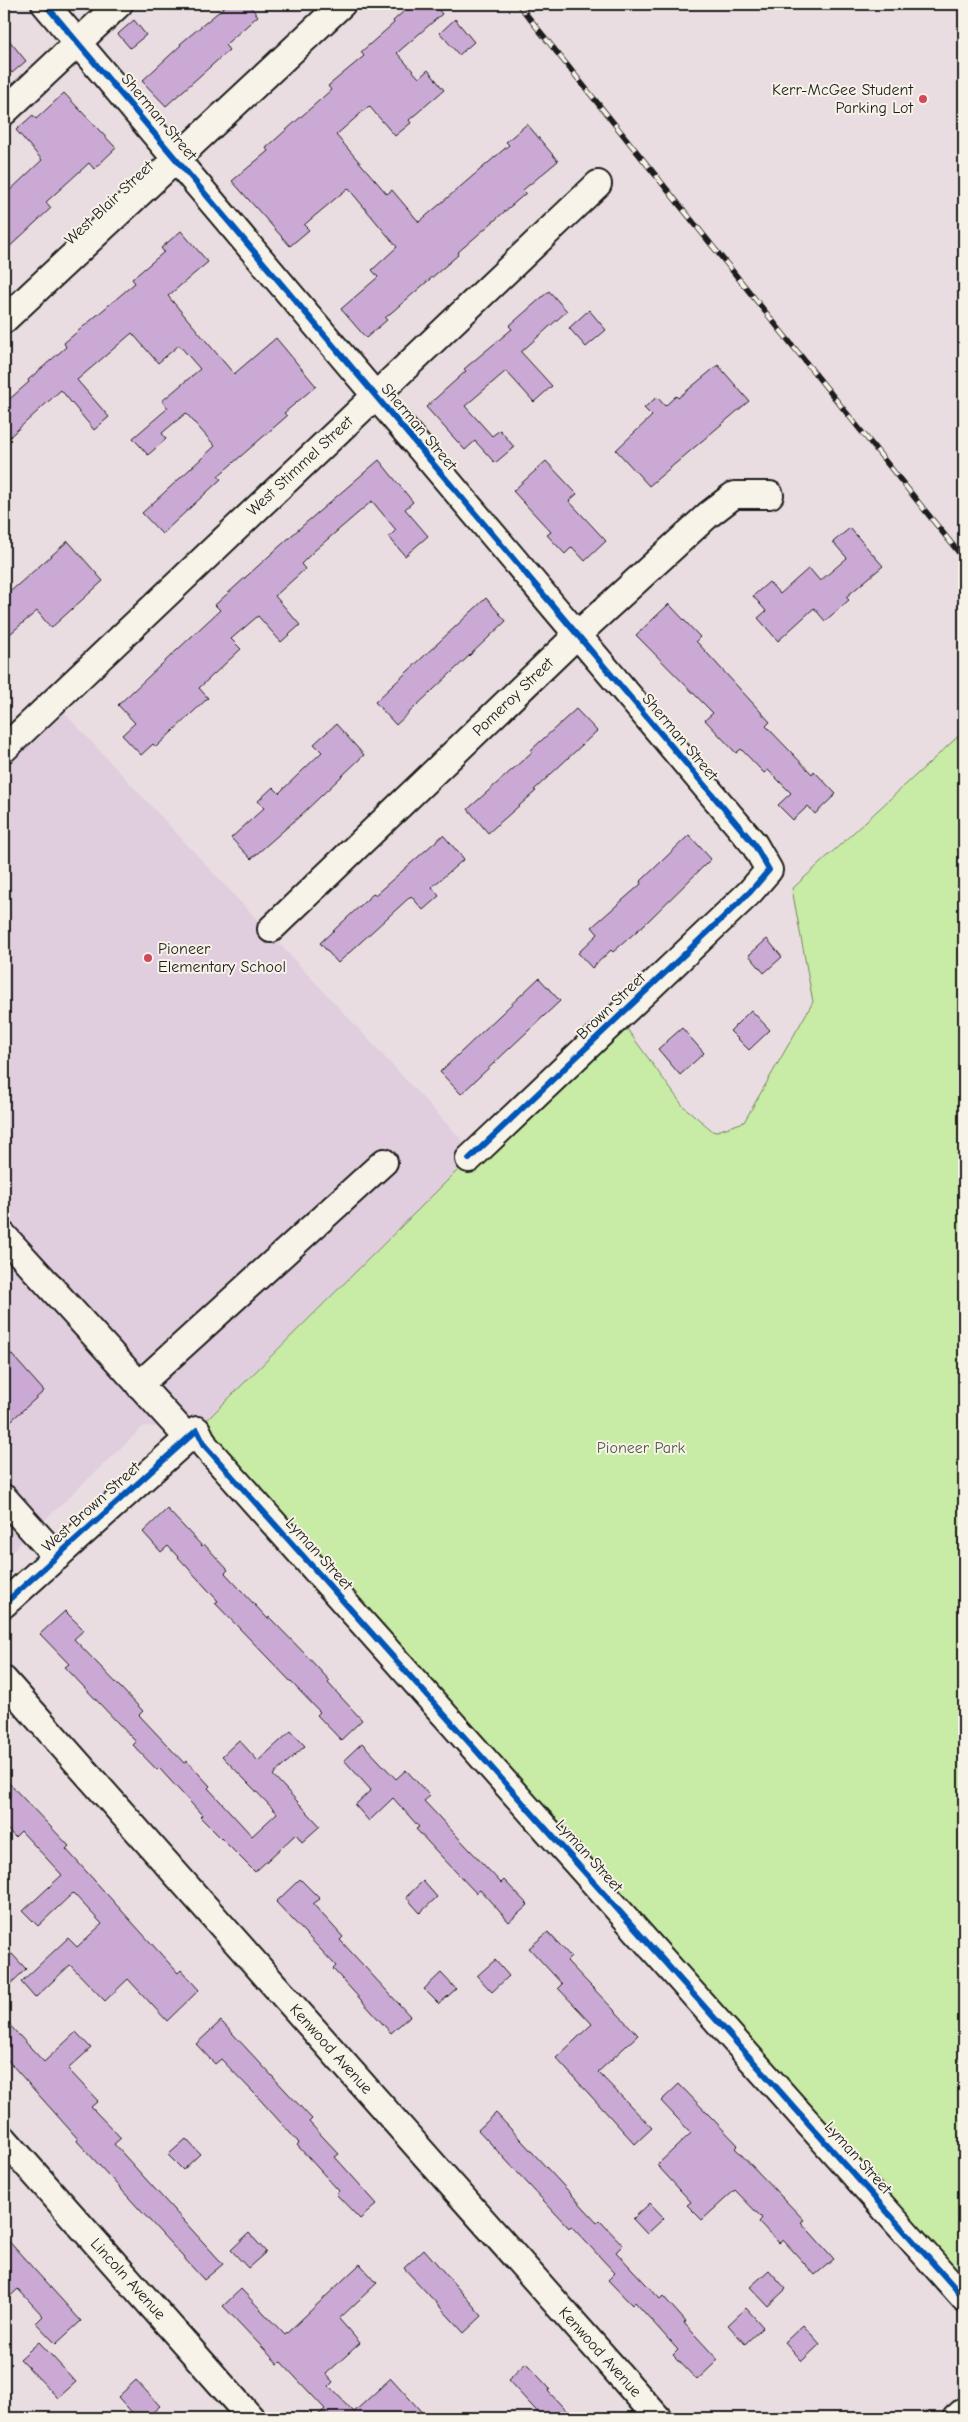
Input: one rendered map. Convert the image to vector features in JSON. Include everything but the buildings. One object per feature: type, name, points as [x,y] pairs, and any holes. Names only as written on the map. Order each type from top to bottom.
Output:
[{"type":"street","name":"Sherman Street","points":[[45,4],[576,636],[754,844],[769,870]]},
{"type":"street","points":[[4,112],[119,4]]},
{"type":"street","name":"West Blair Street","points":[[4,320],[342,4]]},
{"type":"street","name":"West Stimmel Street","points":[[4,749],[598,184]]},
{"type":"street","name":"Pomeroy Street","points":[[270,929],[576,636],[708,515],[734,495],[770,496]]},
{"type":"street","name":"Brown Street","points":[[470,1159],[750,892],[769,870]]},
{"type":"street","points":[[139,1385],[384,1162]]},
{"type":"street","name":"Lyman Street","points":[[4,1236],[139,1385],[212,1453],[964,2298]]},
{"type":"street","name":"West Brown Street","points":[[4,1604],[192,1434]]},
{"type":"street","points":[[4,1498],[57,1557]]},
{"type":"street","name":"Kenwood Avenue","points":[[4,1680],[658,2418]]},
{"type":"street","name":"Lincoln Avenue","points":[[4,2139],[251,2418]]},
{"type":"street","points":[[956,2418],[964,2411]]},
{"type":"shaded area","name":"Pioneer Elementary School","points":[[62,710],[475,1154],[197,1430],[144,1426],[4,1559],[4,767]]},
{"type":"green space","name":"Pioneer Park","points":[[964,731],[964,2298],[197,1430],[469,1159],[619,1018],[683,1106],[714,1132],[744,1122],[813,1002],[792,889]]},
{"type":"railway","points":[[518,4],[964,559]]},
{"type":"cycle path","points":[[45,4],[754,844],[769,870],[750,892],[469,1159]]},
{"type":"cycle path","points":[[4,1604],[197,1430],[205,1446],[964,2298]]},
{"type":"place","name":"Kerr-McGee Student Parking Lot","points":[[923,99]]},
{"type":"place","name":"Pioneer Elementary School","points":[[148,958]]}]
